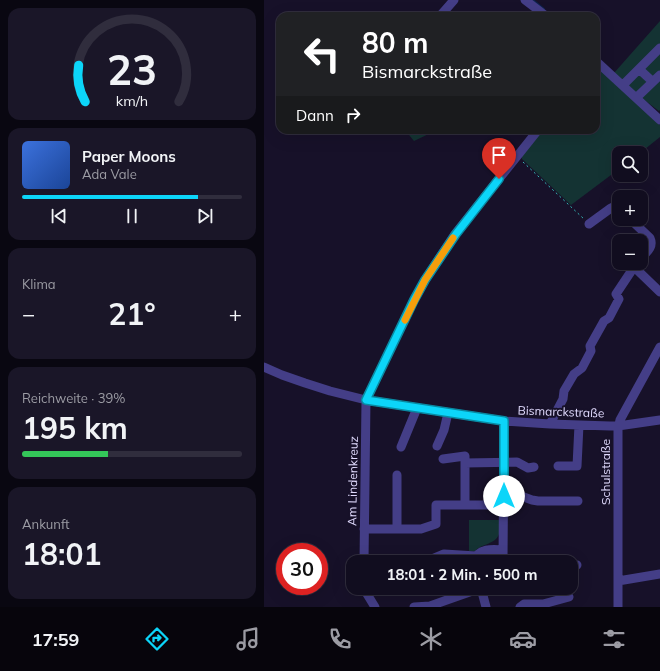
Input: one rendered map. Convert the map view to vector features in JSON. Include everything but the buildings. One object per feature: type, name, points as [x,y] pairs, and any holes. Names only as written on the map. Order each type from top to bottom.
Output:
[{"type":"street","points":[[444,12],[454,0]]},
{"type":"street","points":[[525,0],[541,12]]},
{"type":"street","points":[[623,85],[660,48]]},
{"type":"street","points":[[600,65],[660,120]]},
{"type":"street","points":[[639,69],[653,82]]},
{"type":"street","points":[[636,98],[660,75]]},
{"type":"street","points":[[366,400],[425,280],[456,234],[535,134]]},
{"type":"street","points":[[589,224],[612,208]]},
{"type":"street","points":[[637,226],[646,234]]},
{"type":"street","points":[[648,236],[652,241],[652,245],[648,250]]},
{"type":"street","points":[[550,424],[563,399],[564,391],[574,374],[582,368],[591,351],[590,346],[604,321],[609,318],[619,299],[616,294],[630,270]]},
{"type":"street","points":[[639,270],[660,292]]},
{"type":"street","name":"Schulstraße","points":[[618,607],[618,426],[660,347]]},
{"type":"street","name":"Bismarckstraße","points":[[264,367],[311,385],[366,400],[504,421],[618,426],[660,420]]},
{"type":"street","name":"Am Lindenkreuz","points":[[364,555],[366,400]]},
{"type":"street","points":[[401,447],[417,408]]},
{"type":"street","points":[[437,446],[444,430],[448,413]]},
{"type":"street","points":[[503,555],[504,421]]},
{"type":"street","points":[[558,466],[577,466],[579,425]]},
{"type":"street","points":[[443,459],[464,456],[465,505]]},
{"type":"street","points":[[465,463],[517,462],[528,468],[534,468]]},
{"type":"street","points":[[397,475],[397,529]]},
{"type":"street","points":[[364,529],[421,529],[436,524],[436,505],[465,505],[504,500],[521,496],[536,501],[578,501]]},
{"type":"street","points":[[478,555],[480,552],[487,550],[503,550]]},
{"type":"street","points":[[618,581],[660,574]]},
{"type":"street","points":[[367,595],[375,607]]},
{"type":"street","points":[[414,607],[430,606],[461,595]]},
{"type":"street","points":[[483,595],[486,607]]},
{"type":"street","points":[[520,607],[524,604],[543,604],[569,597]]},
{"type":"path","points":[[517,156],[589,224]]},
{"type":"green space","points":[[660,21],[659,111],[639,96],[614,73]]},
{"type":"green space","points":[[600,69],[660,125],[660,137],[648,147],[612,146],[612,174],[571,205],[522,159],[521,154],[537,134],[600,134]]},
{"type":"green space","points":[[408,134],[429,134],[414,141]]},
{"type":"green space","points":[[469,520],[499,520],[499,534],[492,542],[475,551],[469,551]]},
{"type":"waterway","points":[[533,0],[544,9]]},
{"type":"slow traffic","points":[[405,320],[425,280],[453,238]]},
{"type":"route","points":[[499,179],[456,234],[425,280],[366,400],[504,421],[504,496]]}]
